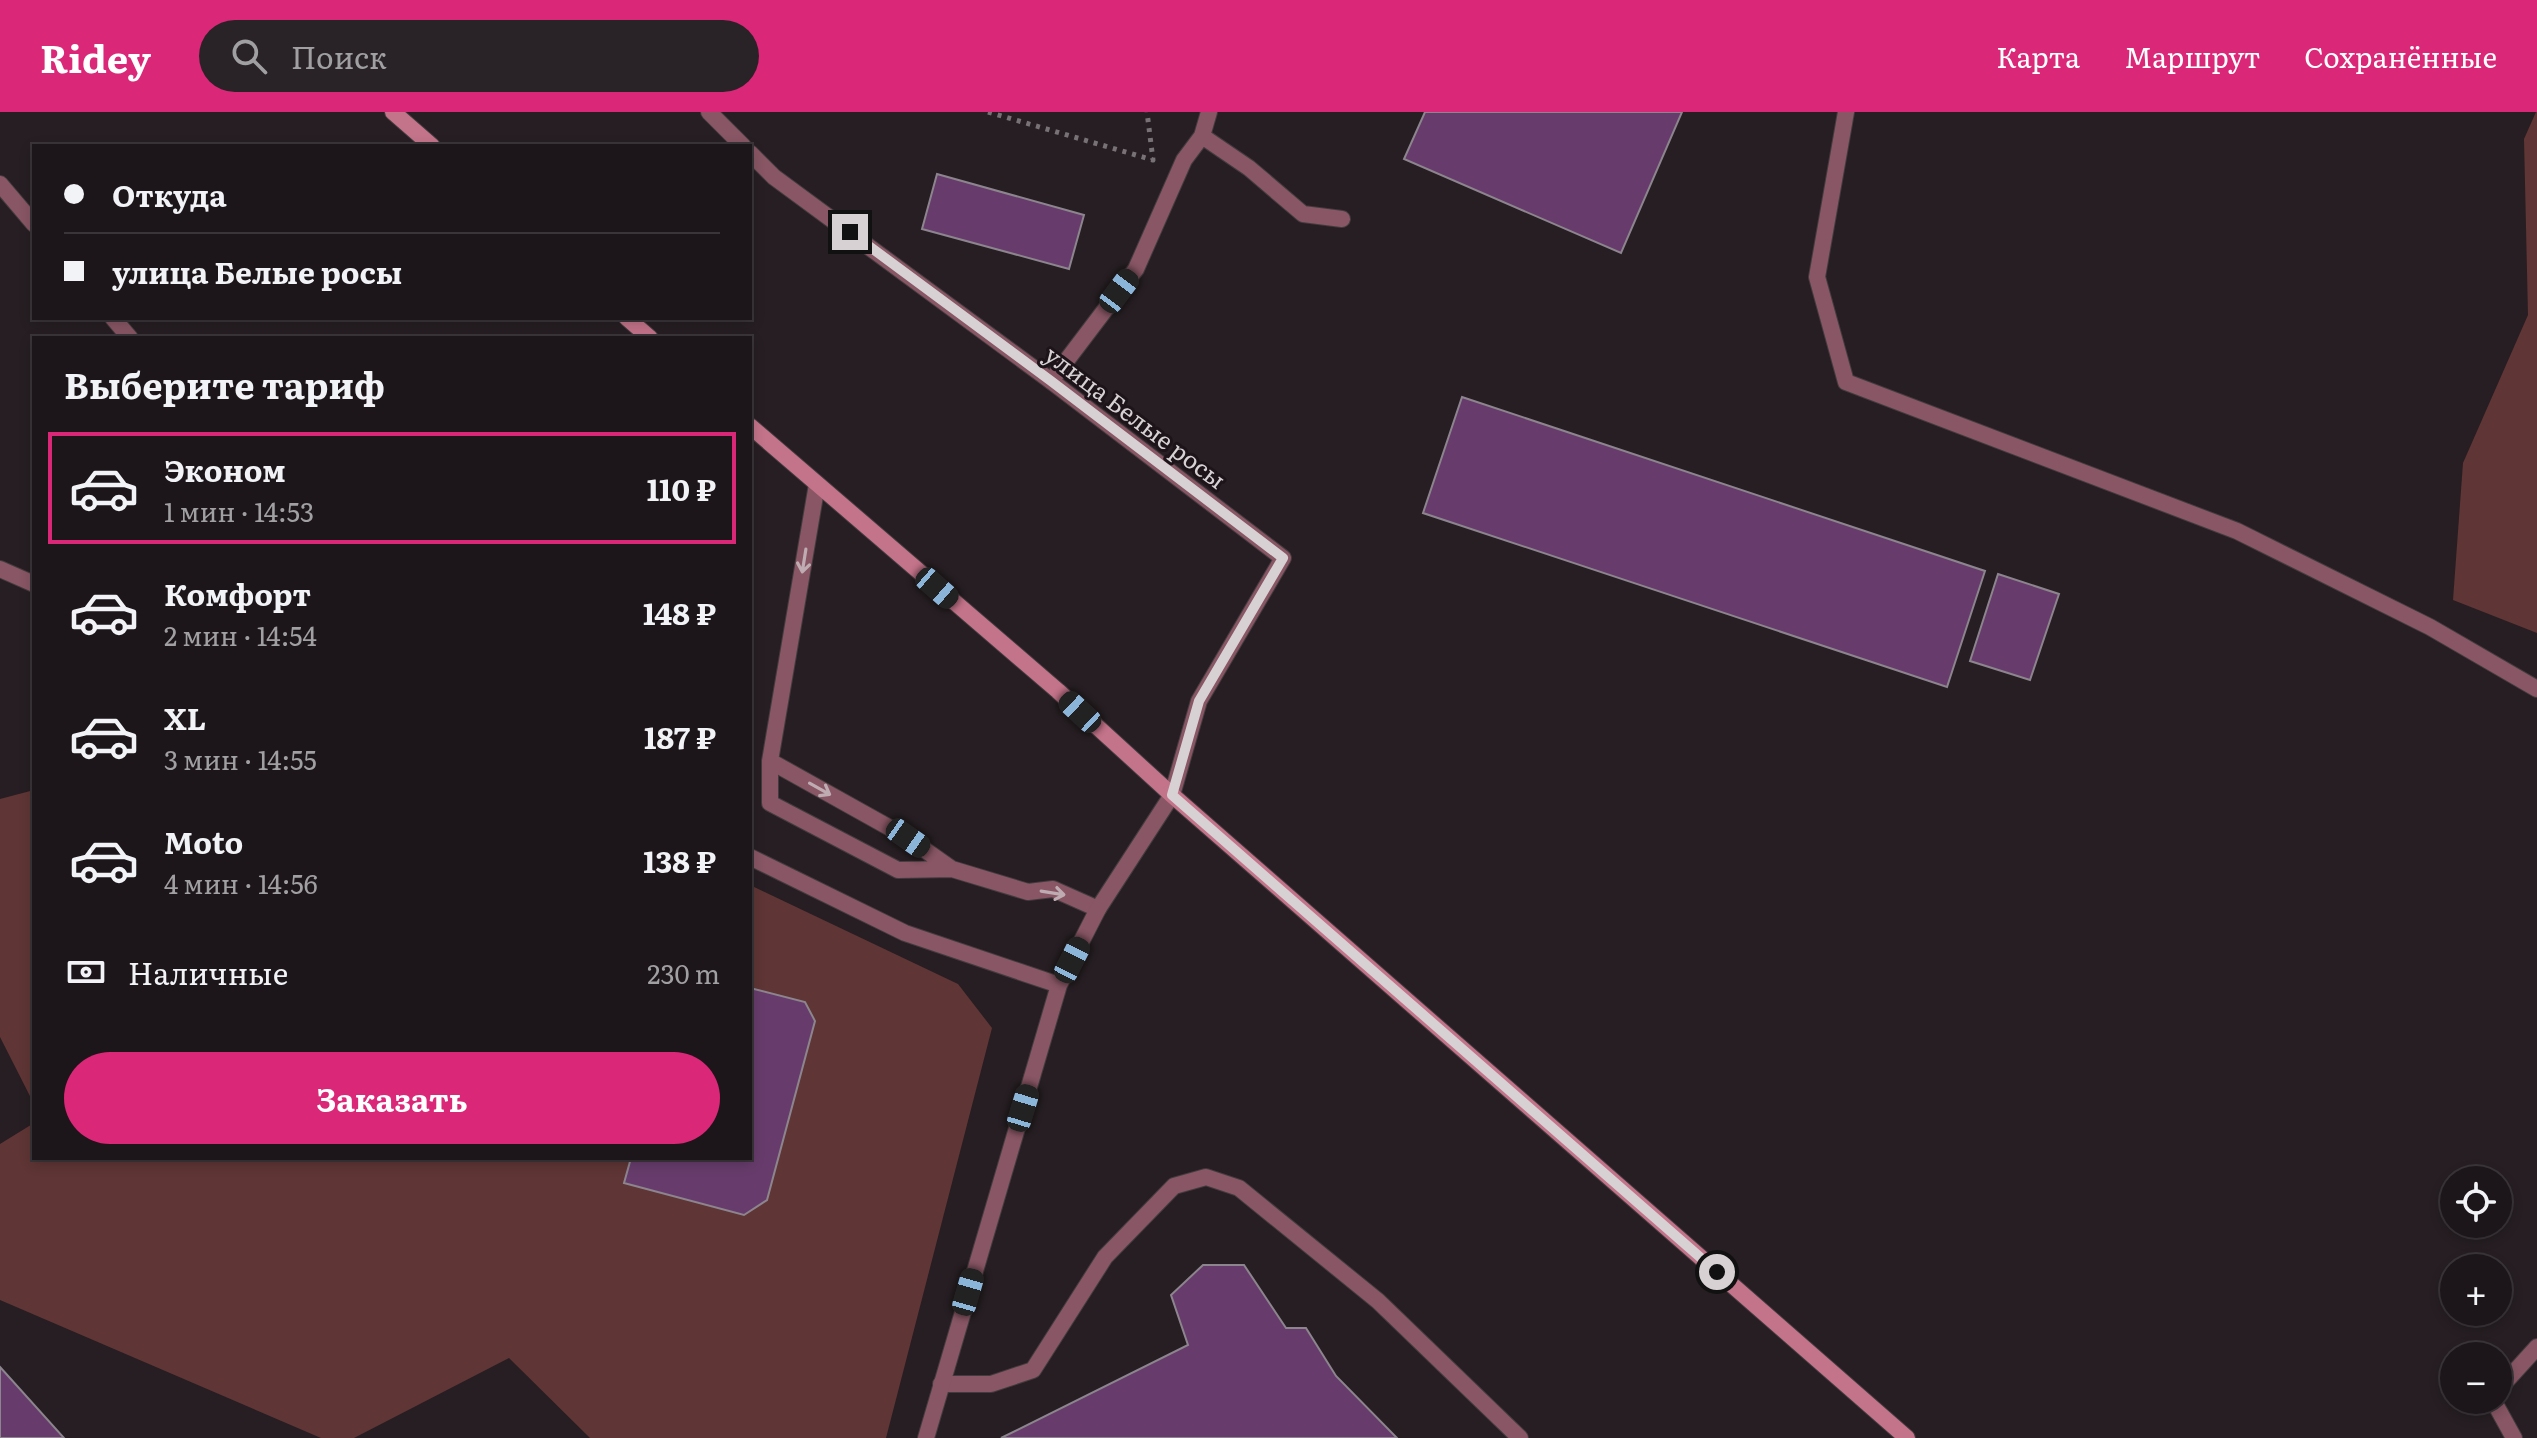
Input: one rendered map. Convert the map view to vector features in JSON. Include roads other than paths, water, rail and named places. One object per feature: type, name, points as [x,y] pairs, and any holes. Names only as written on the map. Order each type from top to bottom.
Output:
[{"type":"main road","points":[[393,112],[430,144]]},
{"type":"main road","points":[[629,320],[648,336]]},
{"type":"main road","points":[[752,428],[1058,691],[1172,795],[1907,1438]]},
{"type":"street","points":[[709,112],[741,144]]},
{"type":"street","points":[[1051,381],[1136,269],[1184,160],[1202,136],[1209,112]]},
{"type":"street","points":[[1846,112],[1817,277],[1846,382],[2237,531],[2430,627],[2537,689]]},
{"type":"street","points":[[1202,136],[1249,168],[1303,214],[1342,219]]},
{"type":"street","name":"улица Белые росы","points":[[752,155],[774,177],[1051,381],[1283,558],[1199,701],[1172,795]]},
{"type":"street","points":[[0,184],[32,222]]},
{"type":"street","points":[[115,320],[128,336]]},
{"type":"street","points":[[817,484],[770,761],[770,803],[898,870],[952,869],[1028,892],[1053,889],[1098,909]]},
{"type":"street","points":[[0,569],[32,583]]},
{"type":"street","points":[[770,761],[908,838],[952,869]]},
{"type":"street","points":[[926,1438],[1059,985],[1098,909],[1172,795]]},
{"type":"street","points":[[752,858],[905,933],[1059,985]]},
{"type":"street","points":[[941,1384],[991,1384],[1033,1370],[1105,1257],[1174,1186],[1206,1177],[1239,1188],[1378,1301],[1520,1438]]},
{"type":"street","points":[[2512,1375],[2537,1347]]},
{"type":"street","points":[[2501,1414],[2514,1438]]}]
